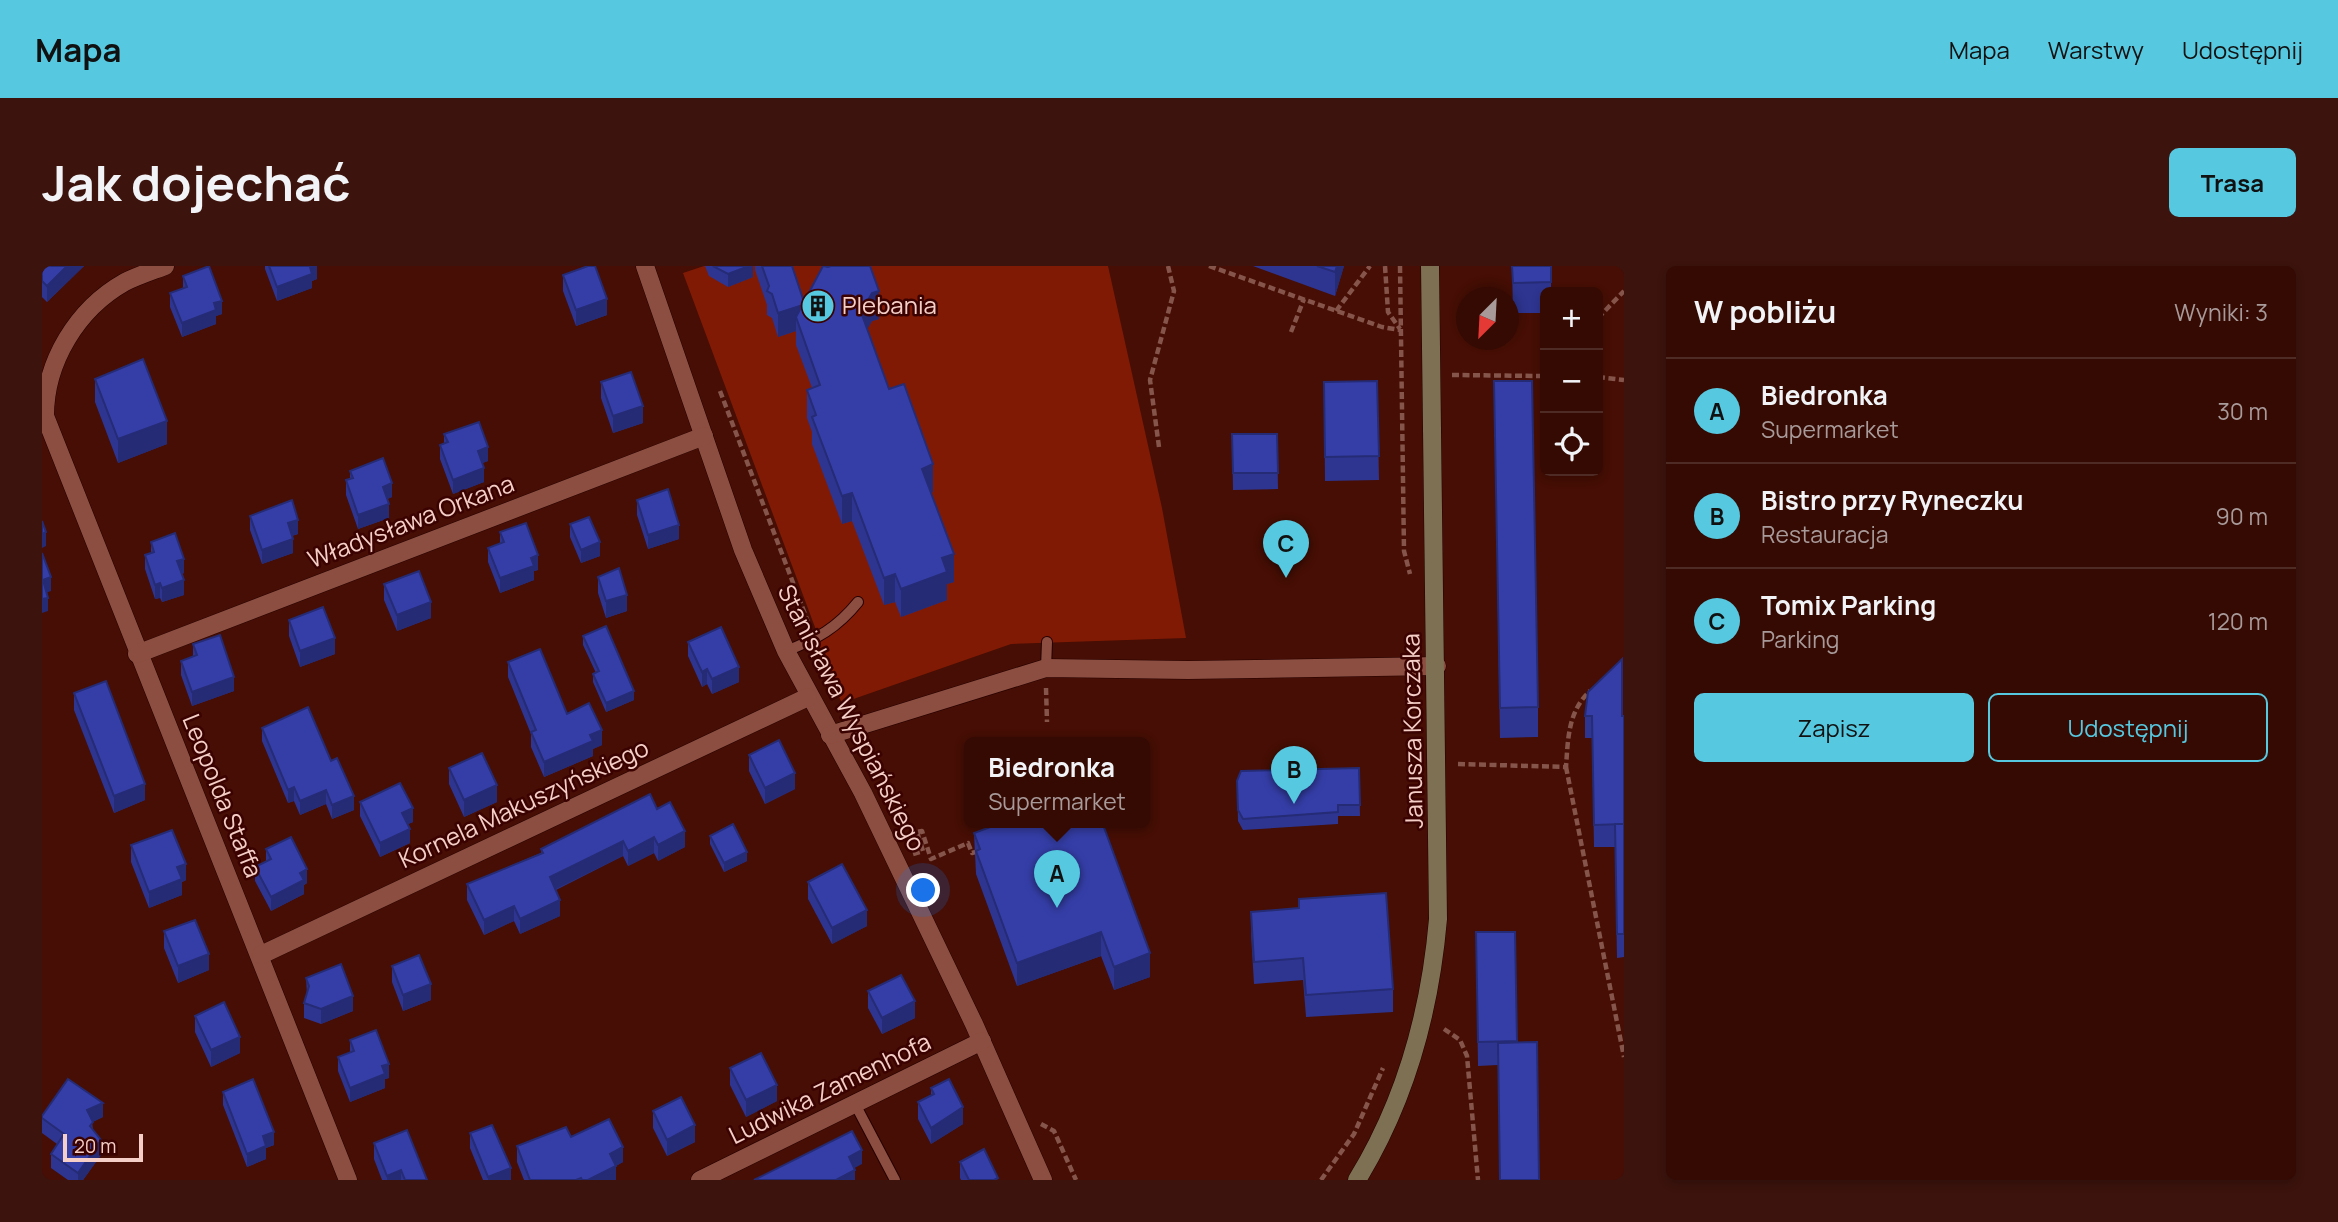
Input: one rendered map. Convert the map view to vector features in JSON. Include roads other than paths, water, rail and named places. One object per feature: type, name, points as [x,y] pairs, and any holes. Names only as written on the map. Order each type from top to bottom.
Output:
[{"type":"street","name":"Leopolda Staffa","points":[[165,266],[125,282],[96,302],[76,324],[46,367],[45,416],[137,654],[261,955],[348,1180]]},
{"type":"street","name":"Stanisława Wyspiańskiego","points":[[645,266],[743,550],[786,651],[808,697],[863,793],[982,1041],[1043,1180]]},
{"type":"street","name":"Janusza Korczaka","points":[[1357,1180],[1401,1091],[1415,1051],[1433,975],[1440,888],[1430,266]]},
{"type":"street","name":"Władysława Orkana","points":[[137,654],[704,436]]},
{"type":"street","points":[[831,735],[1046,668],[1188,670],[1437,666]]},
{"type":"street","name":"Kornela Makuszyńskiego","points":[[261,955],[808,697]]},
{"type":"street","name":"Ludwika Zamenhofa","points":[[700,1180],[982,1041]]},
{"type":"lane","points":[[786,651],[840,624],[858,602]]},
{"type":"lane","points":[[1046,668],[1047,642]]},
{"type":"lane","points":[[855,1104],[895,1180]]},
{"type":"place","name":"Plebania","points":[[818,306]]},
{"type":"place","name":"Tomix Parking","points":[[1286,578]]},
{"type":"place","name":"Bistro przy Ryneczku","points":[[1294,804]]},
{"type":"place","name":"Biedronka","points":[[1057,908]]}]
